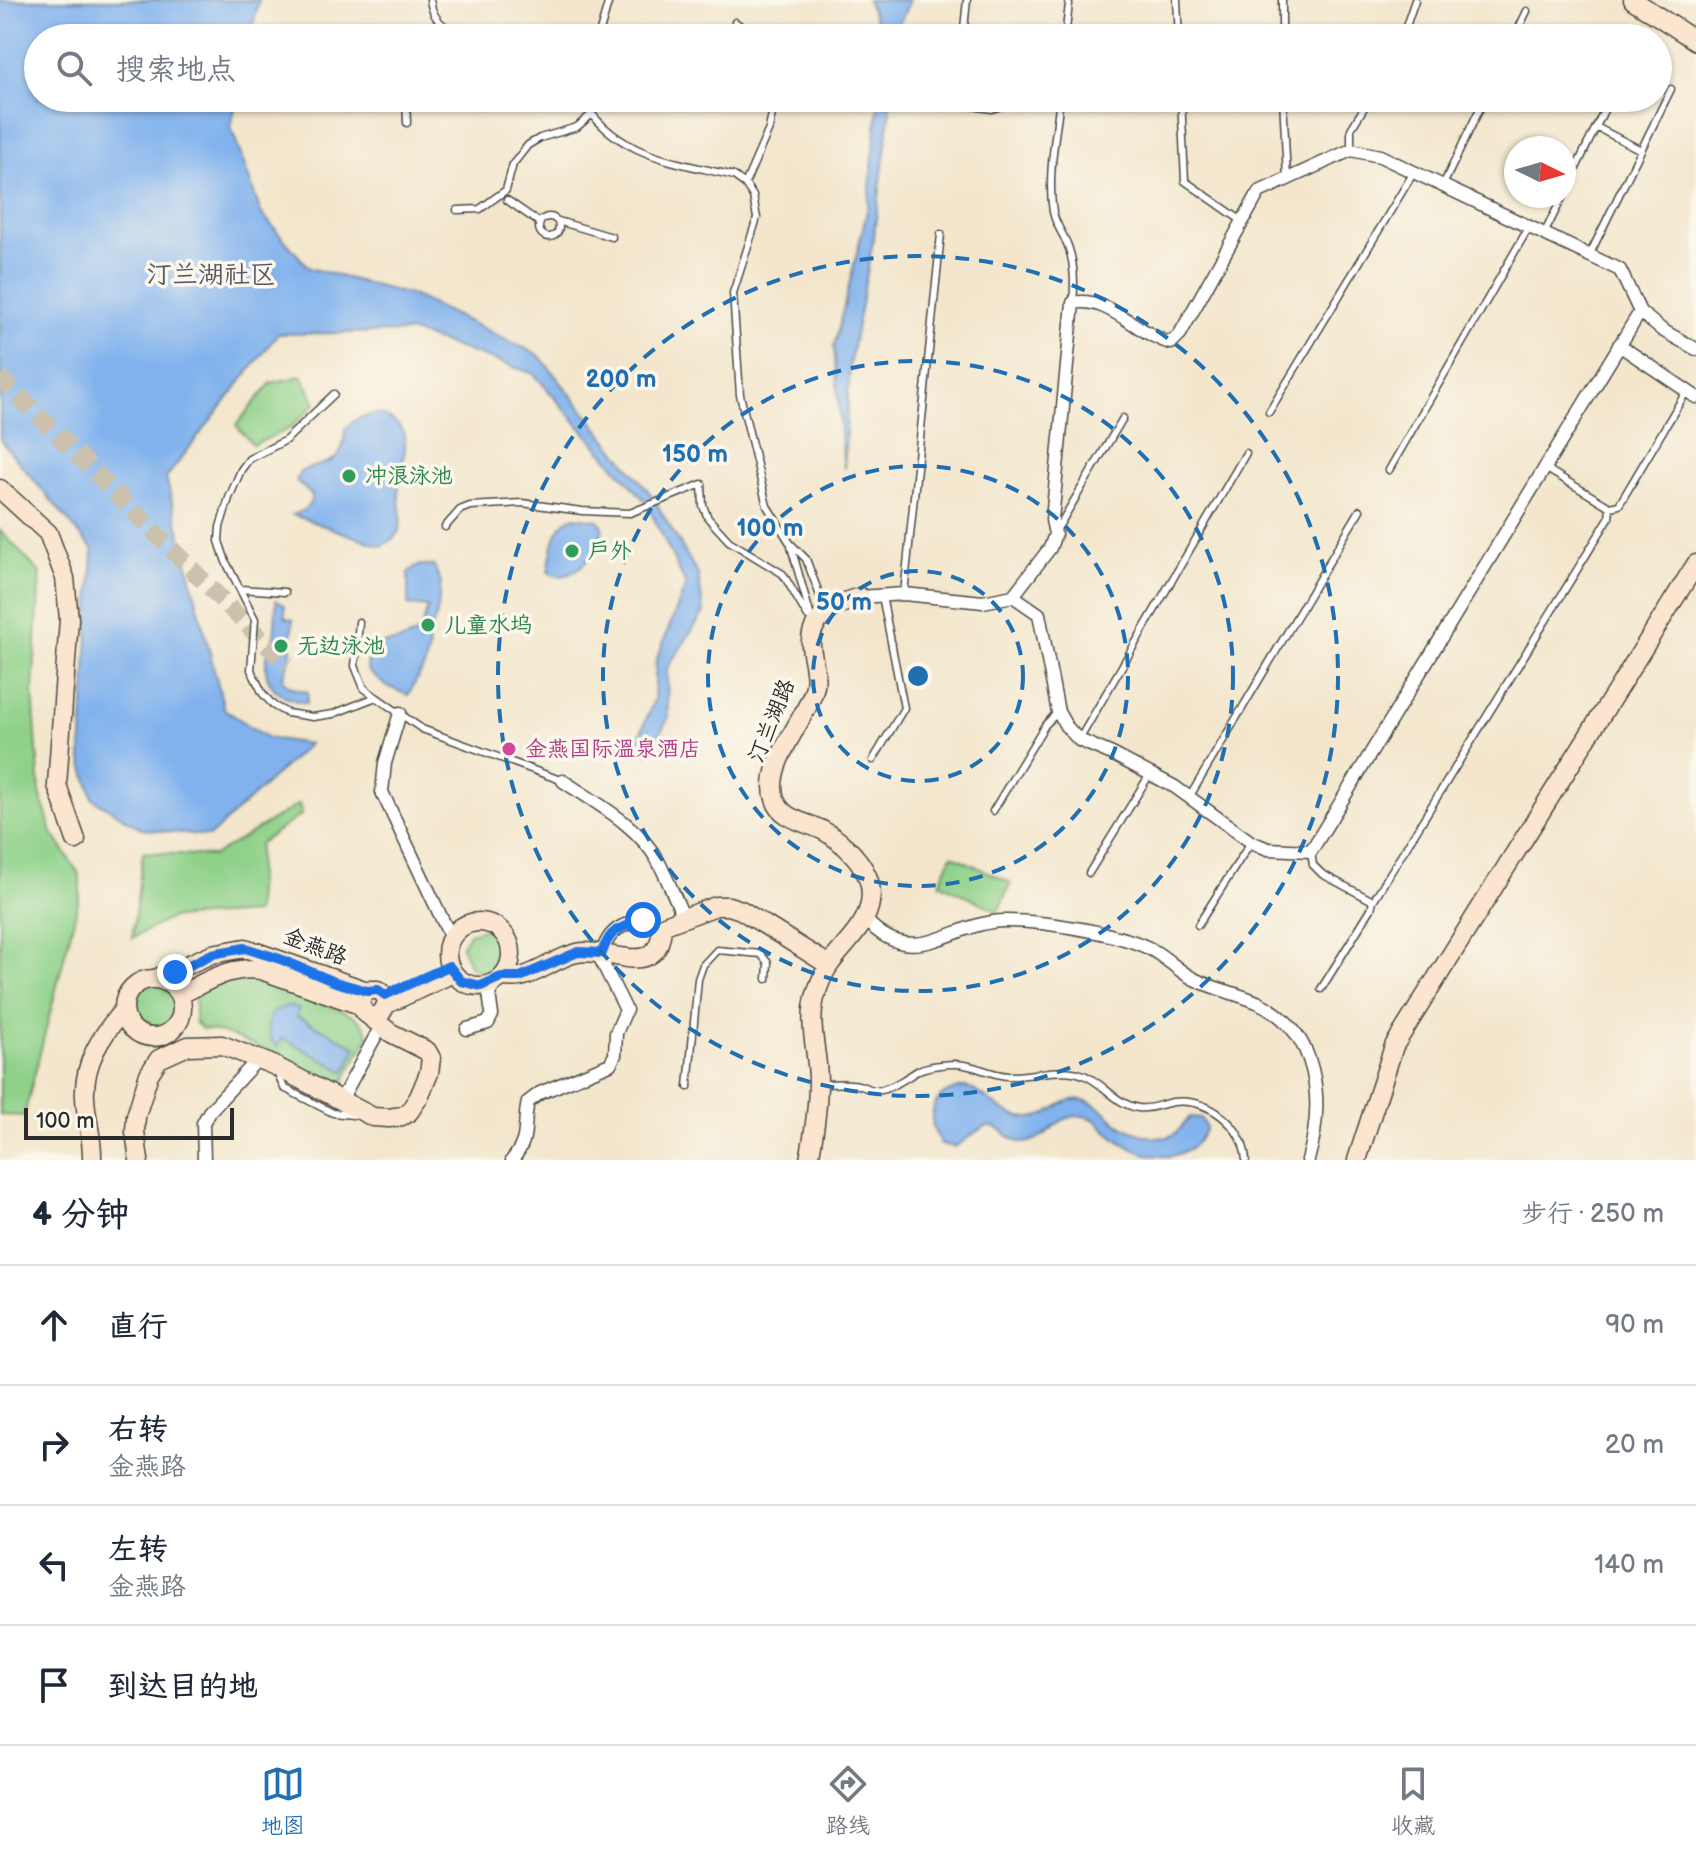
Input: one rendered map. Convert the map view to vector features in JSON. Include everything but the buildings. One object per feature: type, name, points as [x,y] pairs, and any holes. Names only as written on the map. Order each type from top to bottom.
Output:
[{"type":"street","points":[[1633,0],[1670,24]]},
{"type":"street","points":[[1672,25],[1696,41]]},
{"type":"street","points":[[814,627],[842,603],[860,597],[904,594],[983,602],[1013,596],[1050,548],[1055,534],[1052,520],[1073,303],[1083,300],[1106,308],[1156,339],[1171,343],[1180,334],[1259,192],[1351,150],[1380,156],[1620,270],[1640,312],[1662,330],[1696,349]]},
{"type":"street","points":[[1013,596],[1039,614],[1058,712],[1079,740],[1190,797],[1251,842],[1268,849],[1311,851],[1640,312]]},
{"type":"street","points":[[1619,345],[1691,394]]},
{"type":"street","points":[[0,489],[48,533],[65,578],[69,619],[57,785],[76,840]]},
{"type":"street","points":[[1357,1160],[1394,1046],[1696,564]]},
{"type":"street","name":"汀兰湖路","points":[[814,627],[810,646],[815,687],[780,760],[773,783],[774,798],[791,817],[835,838],[861,866],[870,885],[870,904],[865,919]]},
{"type":"street","points":[[400,713],[385,763],[382,792],[451,938]]},
{"type":"street","points":[[563,781],[606,809],[644,841],[657,859],[684,918]]},
{"type":"street","points":[[512,1160],[519,1151],[527,1126],[528,1102],[540,1093],[610,1064],[615,1055],[616,1033],[626,1010],[604,970],[602,953],[611,934],[619,928],[643,920],[662,926],[716,906],[729,906],[741,910],[829,965]]},
{"type":"street","points":[[809,1160],[818,1083],[811,1009],[829,965],[855,936],[865,919],[876,932],[917,944],[1004,921],[1118,936],[1156,952],[1193,979],[1257,1002],[1277,1013],[1292,1030],[1314,1067],[1317,1100],[1314,1141],[1308,1160]]},
{"type":"street","points":[[467,1029],[488,1023],[492,1015],[489,993],[501,977],[511,958],[506,936],[499,928],[478,921],[458,929],[451,938],[447,957],[451,970],[471,985],[492,983],[501,977],[520,977],[578,952],[602,953],[626,960],[643,957],[660,943],[662,926]]},
{"type":"street","name":"金燕路","points":[[100,1160],[95,1091],[97,1074],[103,1049],[125,1015],[130,991],[137,984],[212,954],[245,948],[379,1012],[427,1051],[431,1058],[429,1073],[409,1112],[389,1118],[373,1117],[266,1062],[192,1035],[165,982],[155,979]]},
{"type":"street","name":"金燕路","points":[[125,1015],[137,1033],[155,1037],[172,1030],[181,1011],[228,972],[244,967],[261,970],[379,1012],[398,1046],[423,1055],[425,1067],[422,1076],[404,1108],[398,1112],[358,1097],[344,1102]]},
{"type":"street","points":[[344,1102],[379,1012],[451,970]]},
{"type":"street","name":"金燕路","points":[[132,1160],[128,1121],[135,1079],[153,1057],[182,1035],[181,1011]]},
{"type":"street","name":"金燕路","points":[[92,1160],[85,1097],[87,1075],[93,1050],[104,1033],[125,1015]]},
{"type":"street","name":"金燕路","points":[[139,1160],[136,1116],[144,1085],[159,1059],[188,1046],[222,1045]]},
{"type":"street","points":[[204,1160],[203,1123],[209,1112],[266,1062]]},
{"type":"lane","points":[[430,0],[436,20],[442,24]]},
{"type":"lane","points":[[602,24],[609,0]]},
{"type":"lane","points":[[964,24],[967,0]]},
{"type":"lane","points":[[1177,0],[1178,24]]},
{"type":"lane","points":[[1282,0],[1282,24]]},
{"type":"lane","points":[[1407,24],[1415,0]]},
{"type":"lane","points":[[1067,24],[1069,4]]},
{"type":"lane","points":[[1521,24],[1527,11]]},
{"type":"lane","points":[[434,24],[436,20]]},
{"type":"lane","points":[[407,112],[407,123]]},
{"type":"lane","points":[[745,184],[769,129],[772,112]]},
{"type":"lane","points":[[1059,112],[1051,196],[1054,217],[1073,263],[1073,303]]},
{"type":"lane","points":[[1182,112],[1185,181],[1242,221]]},
{"type":"lane","points":[[1284,112],[1287,179]]},
{"type":"lane","points":[[1351,150],[1351,129],[1361,112]]},
{"type":"lane","points":[[1443,186],[1478,112]]},
{"type":"lane","points":[[1576,168],[1603,112]]},
{"type":"lane","points":[[1589,255],[1660,112]]},
{"type":"lane","points":[[507,200],[506,190],[513,164],[528,145],[540,138],[577,127],[592,114],[619,141],[653,157],[734,176],[745,184],[753,196],[757,218],[733,293],[740,395],[767,506],[790,543],[806,559],[827,613]]},
{"type":"lane","points":[[1596,127],[1641,150]]},
{"type":"lane","points":[[734,176],[749,169]]},
{"type":"lane","points":[[1269,412],[1414,172]]},
{"type":"lane","points":[[457,210],[480,209],[506,190]]},
{"type":"lane","points":[[492,198],[507,200],[540,223],[541,232],[551,236],[558,230],[556,220]]},
{"type":"lane","points":[[1544,234],[1557,208]]},
{"type":"lane","points":[[540,223],[548,217],[612,237]]},
{"type":"lane","points":[[1389,470],[1529,227]]},
{"type":"lane","points":[[904,594],[941,234]]},
{"type":"lane","points":[[334,394],[295,433],[249,459],[229,498],[219,541],[226,562],[255,619],[251,670],[263,694],[274,706],[287,713],[313,717],[333,714],[376,697]]},
{"type":"lane","points":[[1545,468],[1610,507],[1619,505],[1691,394]]},
{"type":"lane","points":[[1055,534],[1123,418]]},
{"type":"lane","points":[[1079,740],[1246,453]]},
{"type":"lane","points":[[445,527],[460,510],[470,506],[522,503],[582,511],[630,513],[702,484],[703,506],[708,518],[729,541],[783,574],[814,627]]},
{"type":"lane","points":[[1321,989],[1609,518],[1610,507]]},
{"type":"lane","points":[[1190,797],[1360,510]]},
{"type":"lane","points":[[790,543],[814,627]]},
{"type":"lane","points":[[241,589],[285,592]]},
{"type":"lane","points":[[873,760],[904,708],[882,596]]},
{"type":"lane","points":[[359,622],[355,666],[364,688],[422,729],[563,781]]},
{"type":"lane","points":[[993,811],[1045,725],[1058,712]]},
{"type":"lane","points":[[1089,873],[1150,774]]},
{"type":"lane","points":[[1198,925],[1251,842]]},
{"type":"lane","points":[[1311,851],[1313,865],[1322,874],[1373,901]]},
{"type":"lane","points":[[688,1087],[698,979],[703,965],[717,950],[761,954],[768,963],[767,979]]},
{"type":"lane","points":[[266,1062],[284,1088],[333,1113],[373,1117]]},
{"type":"lane","points":[[818,1083],[854,1083],[868,1090],[882,1090],[907,1079],[922,1068],[952,1064],[1009,1076],[1072,1072],[1087,1076],[1126,1106],[1142,1109],[1187,1102],[1219,1113],[1239,1136],[1246,1160]]},
{"type":"green space","points":[[302,376],[316,403],[289,429],[253,445],[236,425],[271,383]]},
{"type":"green space","points":[[0,530],[40,573],[33,691],[40,793],[52,833],[80,875],[80,895],[24,1116],[0,1115]]},
{"type":"green space","points":[[299,804],[302,814],[259,844],[256,913],[171,918],[132,938],[143,852],[213,856]]},
{"type":"green space","points":[[952,855],[1011,883],[998,911],[939,883]]},
{"type":"green space","points":[[489,927],[504,965],[487,974],[470,967],[461,947],[469,933]]},
{"type":"green space","points":[[225,977],[263,977],[354,1016],[365,1026],[369,1036],[343,1082],[336,1085],[232,1036],[202,1029],[195,1022],[195,995]]},
{"type":"green space","points":[[154,984],[171,991],[178,1008],[171,1025],[154,1032],[137,1025],[130,1008],[137,991]]},
{"type":"water","points":[[0,0],[259,0],[253,24],[24,24],[24,112],[234,112],[231,127],[261,213],[309,268],[414,296],[539,355],[650,493],[698,574],[704,612],[667,669],[668,719],[649,752],[636,744],[654,700],[656,661],[686,585],[646,502],[534,374],[412,332],[278,334],[166,478],[224,709],[268,738],[309,744],[210,836],[142,829],[93,799],[81,757],[93,550],[0,440]]},
{"type":"water","points":[[867,0],[910,0],[899,24],[877,24]]},
{"type":"water","points":[[878,112],[890,112],[873,241],[850,362],[844,469],[834,347],[868,207]]},
{"type":"water","name":"冲浪泳池","points":[[378,414],[398,425],[405,441],[398,491],[400,527],[391,541],[381,546],[293,515],[306,508],[312,495],[296,481],[300,472],[332,461],[341,450],[345,429],[358,418]]},
{"type":"water","name":"户外","points":[[575,517],[598,520],[603,526],[601,535],[584,564],[567,575],[557,576],[548,572],[552,548],[562,525]]},
{"type":"water","name":"儿童水坞","points":[[420,565],[434,566],[441,583],[437,615],[427,637],[429,648],[425,665],[408,695],[386,686],[367,670],[373,647],[402,641],[420,632],[428,607],[408,605],[408,572]]},
{"type":"water","name":"无边泳池","points":[[276,600],[285,605],[285,618],[293,619],[291,652],[284,681],[308,692],[307,703],[282,695],[270,684],[267,676]]},
{"type":"water","points":[[289,1006],[299,1009],[296,1016],[357,1047],[345,1072],[283,1038],[278,1047],[269,1034],[268,1022],[275,1011]]},
{"type":"water","points":[[966,1087],[1004,1111],[1021,1117],[1038,1117],[1069,1101],[1083,1100],[1100,1108],[1125,1127],[1146,1136],[1171,1136],[1190,1117],[1201,1118],[1206,1128],[1190,1149],[1166,1156],[1131,1148],[1087,1116],[1066,1119],[1029,1142],[1017,1141],[991,1126],[954,1147],[941,1144],[933,1124],[934,1107],[945,1094]]},
{"type":"tunnel","points":[[0,377],[287,665]]},
{"type":"place","name":"冲浪泳池","points":[[349,476]]},
{"type":"place","name":"户外","points":[[572,551]]},
{"type":"place","name":"儿童水坞","points":[[428,625]]},
{"type":"place","name":"无边泳池","points":[[281,646]]},
{"type":"place","name":"金燕国际温泉酒店","points":[[509,749]]},
{"type":"district","name":"汀兰湖社区","points":[[211,275]]},
{"type":"route","points":[[175,972],[212,954],[245,948],[335,982],[367,991],[378,990],[385,995],[449,966],[461,981],[481,986],[501,977],[520,977],[578,952],[602,953],[611,934],[643,920]]}]
